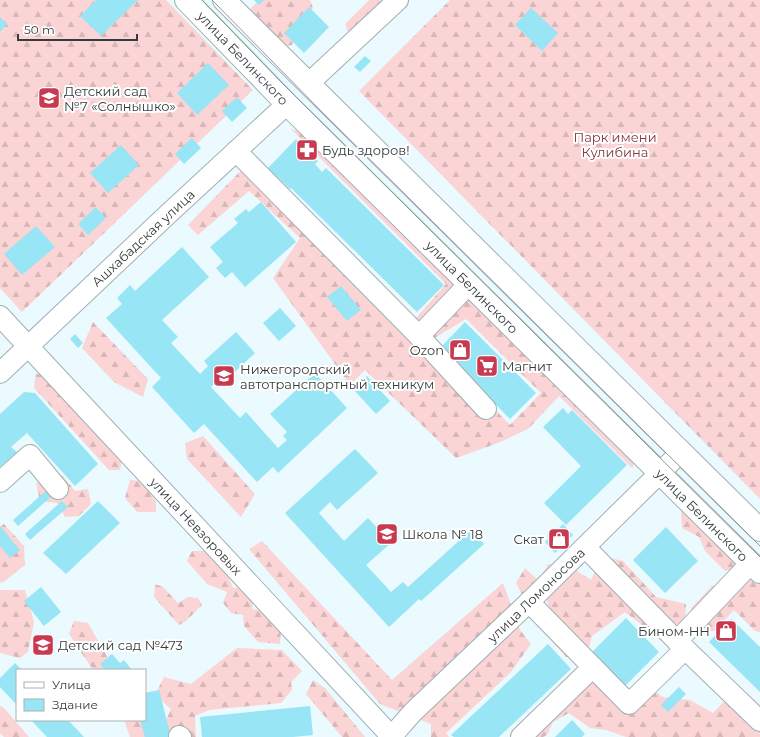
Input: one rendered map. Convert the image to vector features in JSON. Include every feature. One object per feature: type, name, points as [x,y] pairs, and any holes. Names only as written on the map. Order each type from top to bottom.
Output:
[{"type":"main road","name":"улица Белинского","points":[[186,0],[287,104],[755,568]]},
{"type":"main road","name":"улица Белинского","points":[[224,0],[760,530]]},
{"type":"street","points":[[308,84],[398,0]]},
{"type":"street","name":"Ашхабадская улица","points":[[0,373],[28,345],[287,104]]},
{"type":"street","points":[[236,151],[419,336],[486,409]]},
{"type":"street","points":[[419,336],[469,284]]},
{"type":"street","name":"улица Невзоровых","points":[[0,316],[391,737]]},
{"type":"street","name":"улица Ломоносова","points":[[391,737],[413,712],[585,548],[681,452]]},
{"type":"street","points":[[0,482],[30,455],[58,489]]},
{"type":"street","points":[[585,548],[681,645],[760,721]]},
{"type":"street","points":[[529,602],[629,704],[681,645],[755,568]]},
{"type":"street","points":[[521,737],[592,667]]},
{"type":"green space","points":[[0,0],[166,0],[253,90],[22,312],[0,288]]},
{"type":"green space","points":[[259,0],[310,0],[313,8],[292,45],[280,47],[253,22],[251,8]]},
{"type":"green space","points":[[369,0],[387,0],[349,35],[345,24]]},
{"type":"green space","name":"Парк имени Кулибина","points":[[450,0],[760,0],[760,499],[359,91]]},
{"type":"green space","points":[[291,129],[304,133],[635,462],[632,468],[559,396],[528,429],[498,443],[456,458],[365,370],[350,385],[273,278],[300,238],[249,191],[198,235],[188,225],[252,159],[510,425],[541,393],[466,319],[433,339],[415,319],[446,284]]},
{"type":"green space","points":[[93,322],[148,379],[143,397],[114,382],[82,348]]},
{"type":"green space","points":[[36,374],[49,375],[123,457],[120,470],[109,470],[34,388]]},
{"type":"green space","points":[[203,436],[255,494],[241,517],[187,459],[185,443]]},
{"type":"green space","points":[[63,476],[75,491],[88,489],[91,504],[79,516],[65,517],[57,503],[40,501],[36,483]]},
{"type":"green space","points":[[130,480],[140,481],[156,501],[156,512],[137,512],[125,498]]},
{"type":"green space","points":[[681,510],[696,512],[737,559],[737,568],[725,571],[705,551],[699,537],[682,528]]},
{"type":"green space","points":[[4,524],[24,546],[25,565],[2,583],[0,582],[0,526]]},
{"type":"green space","points":[[262,541],[392,680],[503,583],[520,630],[531,644],[511,672],[446,733],[449,737],[431,737],[431,724],[380,704],[249,549]]},
{"type":"green space","points":[[192,551],[204,551],[226,572],[233,588],[242,587],[254,600],[252,609],[266,611],[281,630],[280,644],[258,642],[244,626],[243,615],[231,613],[223,603],[227,592],[207,584],[187,561]]},
{"type":"green space","points":[[603,556],[623,561],[656,597],[686,604],[685,622],[650,631],[625,612],[592,636],[587,655],[566,657],[549,637],[552,615],[545,596],[524,599],[516,583],[525,568],[539,581],[548,564],[571,567],[591,580]]},
{"type":"green space","points":[[751,575],[760,583],[760,632],[755,631],[734,610],[714,631],[701,632],[691,608],[712,586],[725,585]]},
{"type":"green space","points":[[155,584],[163,587],[178,603],[188,597],[198,598],[202,605],[186,621],[179,625],[154,597]]},
{"type":"green space","points":[[0,590],[25,590],[34,622],[28,652],[20,658],[0,653]]},
{"type":"green space","points":[[74,621],[88,623],[113,667],[112,669],[92,669],[69,634]]},
{"type":"green space","points":[[237,648],[282,650],[302,671],[291,682],[292,690],[281,703],[209,710],[195,716],[196,737],[173,737],[163,727],[171,709],[155,695],[164,677],[191,684]]},
{"type":"green space","points":[[580,671],[627,693],[645,685],[663,697],[690,700],[713,713],[727,698],[747,693],[760,705],[760,737],[626,737],[606,730],[590,728],[569,713],[553,722],[547,735],[543,737],[519,737]]},
{"type":"green space","points":[[313,680],[325,688],[365,737],[342,737],[306,694]]},
{"type":"green space","points":[[0,706],[4,708],[29,737],[4,737],[0,733]]},
{"type":"green space","points":[[127,721],[141,721],[150,737],[130,737],[125,723]]},
{"type":"building","points":[[96,0],[138,0],[101,36],[80,16]]},
{"type":"building","points":[[254,0],[264,0],[259,5]]},
{"type":"building","points":[[309,7],[329,27],[304,53],[284,33]]},
{"type":"building","points":[[531,8],[558,33],[542,51],[515,25]]},
{"type":"building","points":[[0,17],[7,24],[0,32]]},
{"type":"building","points":[[365,56],[371,61],[360,72],[354,67]]},
{"type":"building","points":[[208,63],[229,85],[197,115],[177,93]]},
{"type":"building","points":[[237,97],[247,108],[232,122],[222,111]]},
{"type":"building","points":[[192,138],[201,148],[184,164],[175,154]]},
{"type":"building","points":[[296,139],[318,161],[315,164],[322,172],[326,168],[444,285],[417,312],[291,188],[290,189],[268,168]]},
{"type":"building","points":[[121,145],[139,165],[108,193],[90,173]]},
{"type":"building","points":[[261,202],[296,242],[245,287],[232,272],[225,278],[216,268],[223,262],[210,247],[238,223],[234,219],[246,209],[249,212]]},
{"type":"building","points":[[96,207],[106,218],[88,235],[78,224]]},
{"type":"building","points":[[36,226],[55,247],[22,275],[4,254]]},
{"type":"building","points":[[182,247],[209,277],[162,320],[178,337],[171,343],[200,374],[208,366],[204,361],[236,332],[255,353],[224,382],[220,378],[211,387],[240,418],[246,412],[278,448],[287,440],[283,436],[287,432],[270,414],[315,373],[347,408],[278,473],[273,467],[257,482],[204,424],[194,433],[152,387],[161,378],[106,318],[122,304],[117,298],[130,285],[135,291]]},
{"type":"building","points":[[341,286],[361,310],[347,321],[327,297]]},
{"type":"building","points":[[280,308],[296,326],[279,341],[263,323]]},
{"type":"building","points":[[465,322],[536,393],[510,419],[440,348]]},
{"type":"building","points":[[75,334],[83,343],[78,348],[70,339]]},
{"type":"building","points":[[367,376],[390,401],[376,414],[353,389]]},
{"type":"building","points":[[24,392],[35,393],[98,464],[75,486],[27,433],[11,447],[17,452],[0,467],[0,414]]},
{"type":"building","points":[[563,408],[568,414],[572,410],[627,465],[566,525],[544,503],[581,466],[543,427]]},
{"type":"building","points":[[355,449],[378,473],[337,510],[330,502],[319,513],[344,541],[368,518],[391,543],[366,565],[391,592],[403,582],[408,587],[471,530],[484,544],[421,601],[419,599],[389,627],[285,513]]},
{"type":"building","points":[[48,489],[53,495],[18,526],[13,520]]},
{"type":"building","points":[[62,501],[68,507],[30,540],[25,534]]},
{"type":"building","points":[[98,501],[120,523],[66,574],[43,553]]},
{"type":"building","name":"Скат","points":[[563,524],[573,535],[555,553],[545,542]]},
{"type":"building","points":[[0,526],[20,550],[10,558],[0,546]]},
{"type":"building","points":[[666,527],[698,561],[665,593],[633,560]]},
{"type":"building","points":[[41,587],[61,612],[44,626],[24,601]]},
{"type":"building","points":[[626,618],[659,652],[625,686],[592,652]]},
{"type":"building","points":[[731,619],[760,647],[760,692],[709,642]]},
{"type":"building","points":[[548,644],[571,669],[499,737],[454,737],[451,735]]},
{"type":"building","points":[[112,654],[120,663],[124,660],[131,669],[104,669],[100,664]]},
{"type":"building","points":[[15,663],[21,669],[16,669],[16,704],[0,687],[0,678]]},
{"type":"building","points":[[679,687],[686,694],[668,712],[661,705]]},
{"type":"building","points":[[159,690],[171,737],[145,737],[140,721],[146,721],[146,693]]},
{"type":"building","points":[[310,706],[313,735],[293,737],[202,737],[200,717]]},
{"type":"building","points":[[572,720],[585,734],[582,737],[555,737]]},
{"type":"building","points":[[32,721],[69,721],[84,737],[47,737]]},
{"type":"tram line","points":[[202,0],[282,83],[760,557]]},
{"type":"tram line","points":[[212,0],[325,115],[760,546]]},
{"type":"place","name":"Детский сад №7 «Солнышко»","points":[[49,98]]},
{"type":"place","name":"Будь здоров!","points":[[307,150]]},
{"type":"place","name":"Ozon","points":[[460,350]]},
{"type":"place","name":"Магнит","points":[[487,366]]},
{"type":"place","name":"Нижегородский автотранспортный техникум","points":[[224,376]]},
{"type":"place","name":"Школа № 18","points":[[387,534]]},
{"type":"place","name":"Скат","points":[[559,539]]},
{"type":"place","name":"Бином-НН","points":[[726,631]]},
{"type":"place","name":"Детский сад №473","points":[[43,645]]}]
